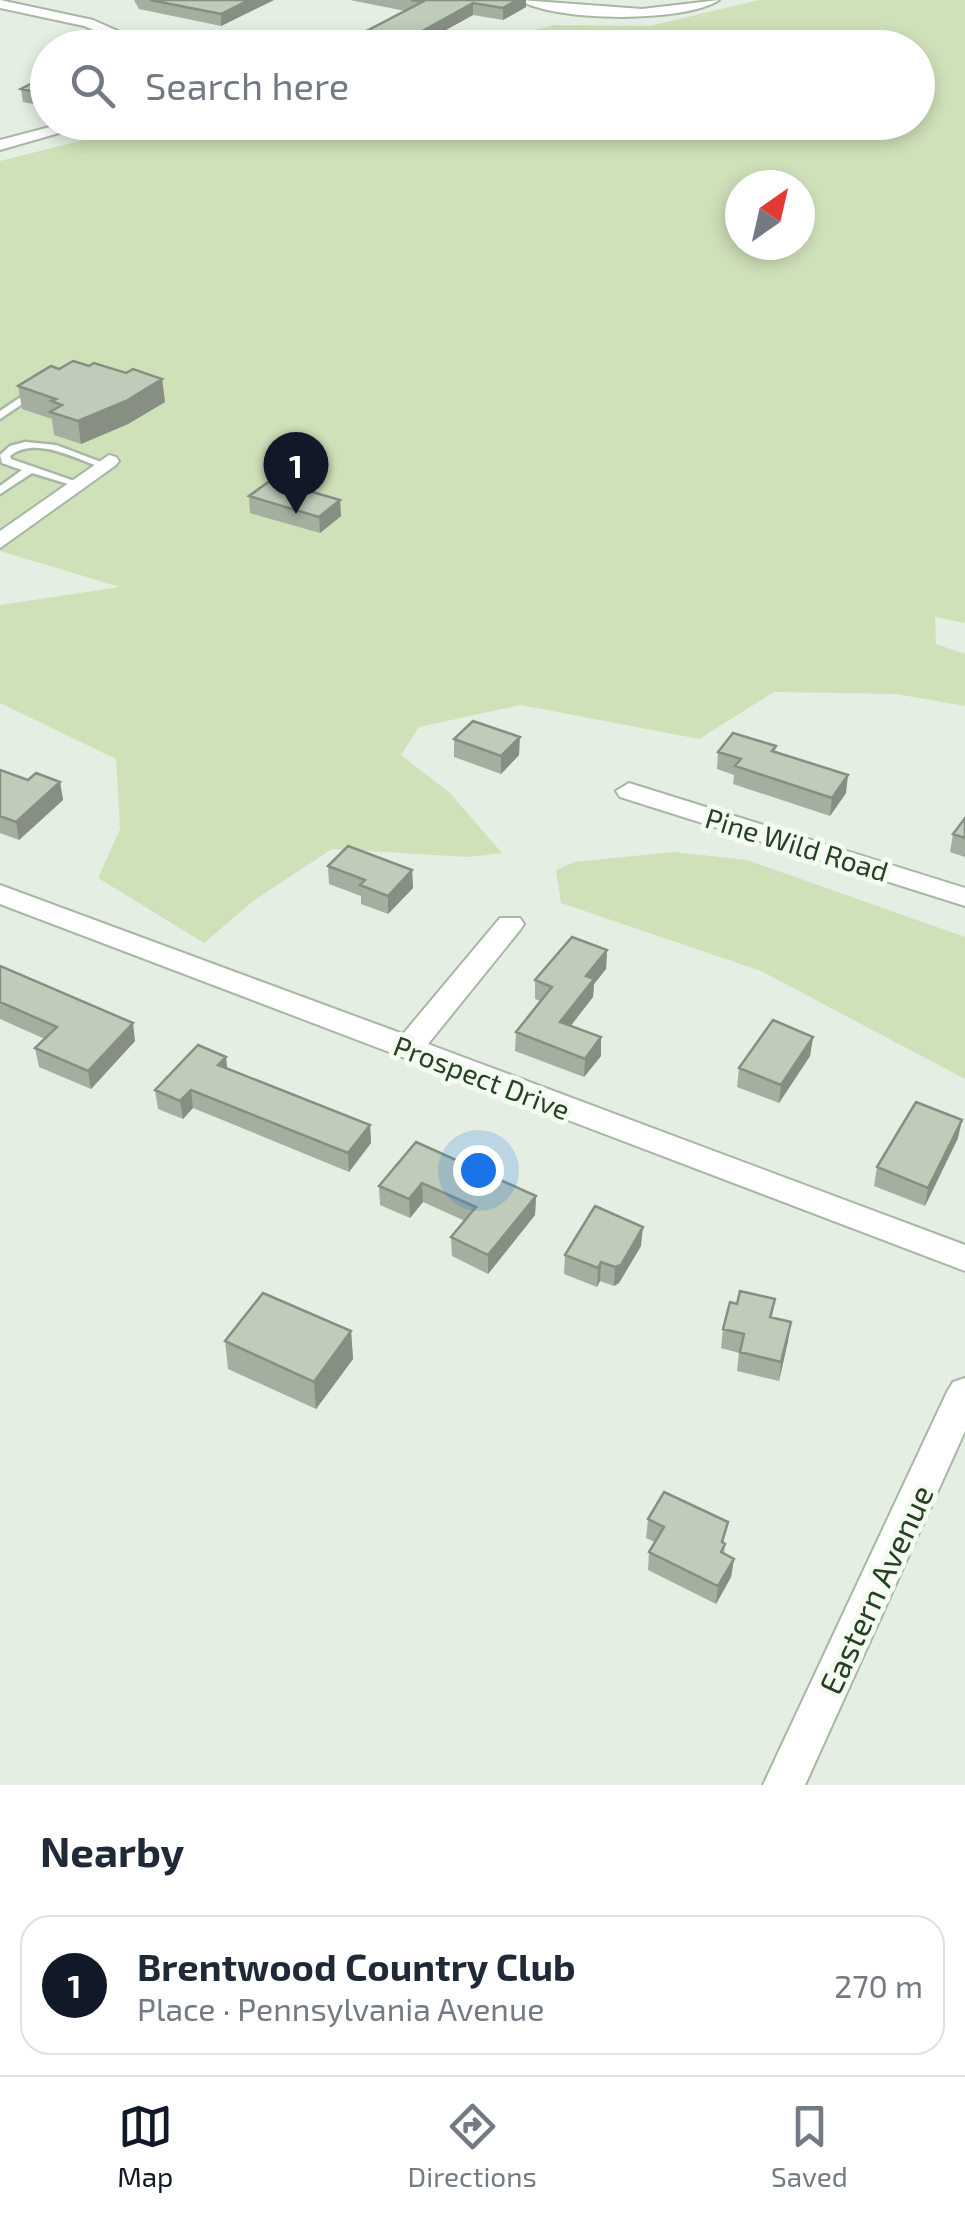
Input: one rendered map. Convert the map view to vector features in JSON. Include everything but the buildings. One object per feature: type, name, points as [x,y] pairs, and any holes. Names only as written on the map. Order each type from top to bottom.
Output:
[{"type":"street","points":[[527,0],[613,15],[657,15],[712,0]]},
{"type":"street","points":[[0,4],[88,22],[106,30]]},
{"type":"street","points":[[0,144],[30,137]]},
{"type":"street","points":[[0,541],[106,463]]},
{"type":"street","name":"Pine Wild Road","points":[[629,791],[965,897]]},
{"type":"street","name":"Prospect Drive","points":[[0,894],[965,1258]]},
{"type":"street","points":[[408,1048],[510,924]]},
{"type":"street","name":"Eastern Avenue","points":[[784,1785],[965,1392]]},
{"type":"lane","points":[[0,416],[24,398]]},
{"type":"lane","points":[[78,484],[6,461],[5,454],[20,444],[32,445],[106,463]]},
{"type":"lane","points":[[0,490],[30,469]]},
{"type":"green space","points":[[759,0],[965,0],[965,623],[935,617],[936,644],[965,654],[965,706],[896,694],[774,692],[699,739],[521,705],[419,727],[401,755],[450,793],[502,853],[469,857],[332,849],[253,901],[204,943],[98,878],[120,829],[116,759],[0,703],[0,605],[120,587],[0,551],[0,161],[83,140],[935,140],[935,30],[535,30],[553,25],[650,26]]},
{"type":"green space","points":[[674,852],[747,860],[965,937],[965,1079],[761,971],[561,903],[556,870],[574,862]]},
{"type":"place","name":"Brentwood Country Club","points":[[296,514]]}]
